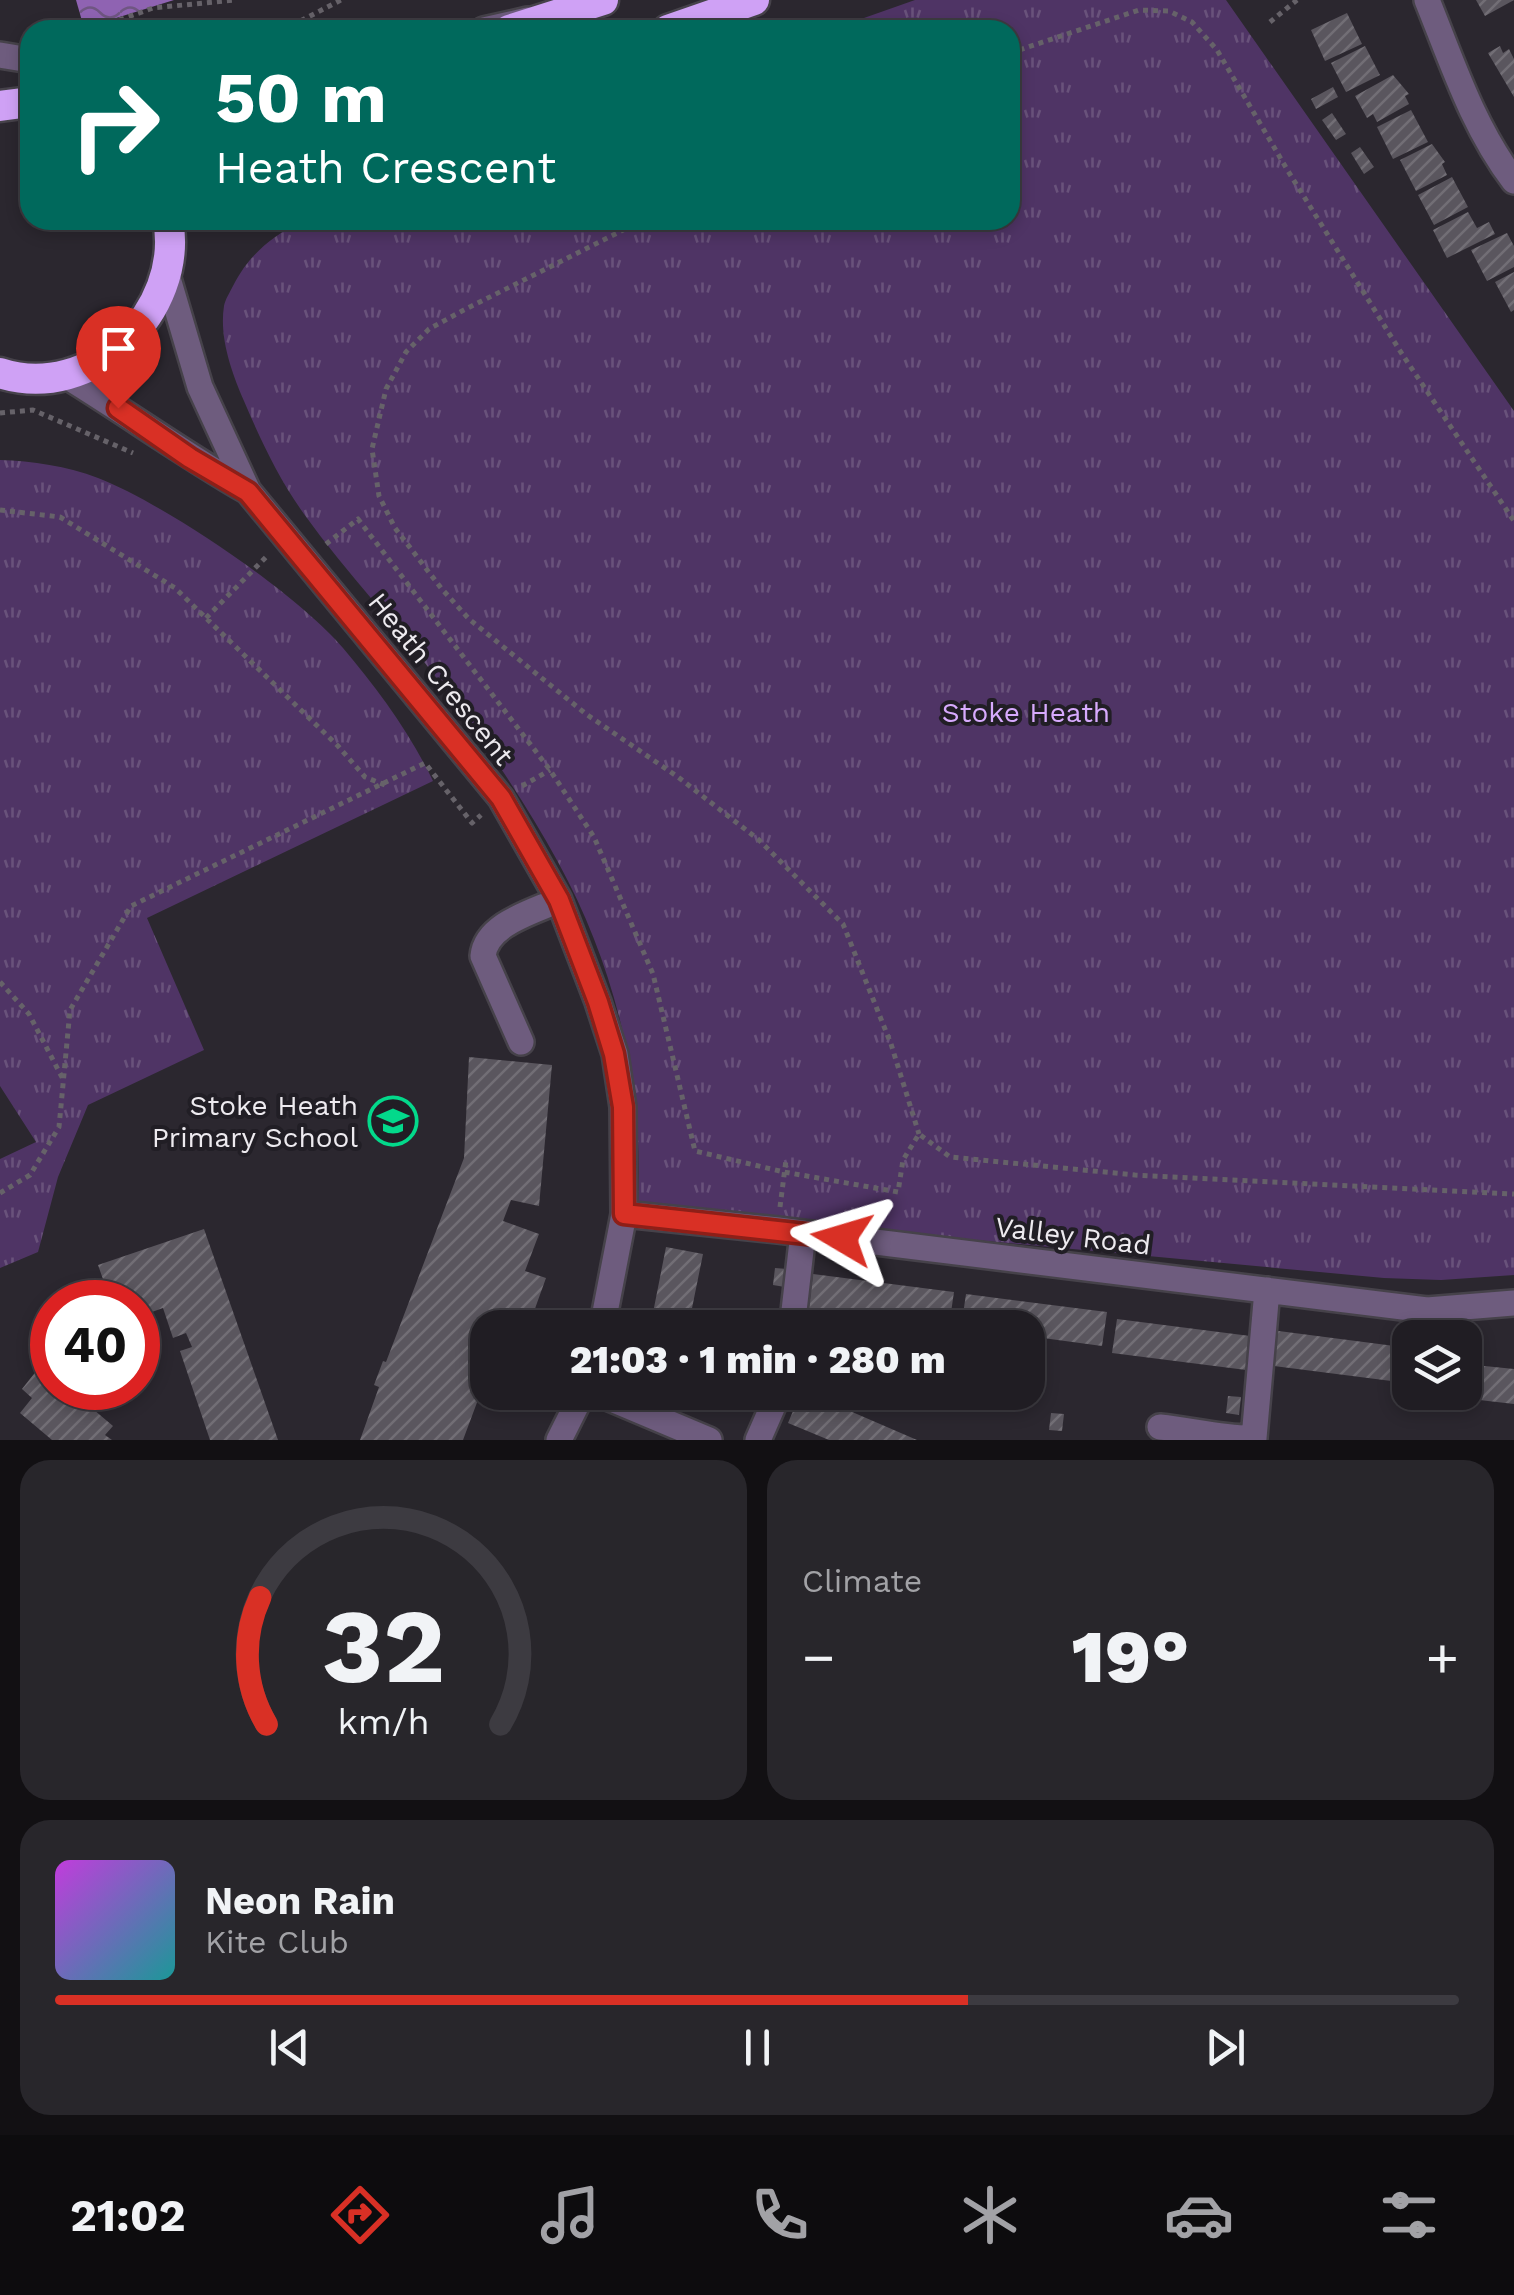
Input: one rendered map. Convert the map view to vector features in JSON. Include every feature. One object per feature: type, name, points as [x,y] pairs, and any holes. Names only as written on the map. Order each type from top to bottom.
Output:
[{"type":"highway","points":[[540,20],[603,0]]},
{"type":"highway","points":[[697,20],[754,0]]},
{"type":"highway","points":[[0,373],[13,378],[65,376],[108,357],[132,338],[147,319],[167,276],[175,230]]},
{"type":"street","points":[[1427,0],[1465,96],[1505,153],[1514,181]]},
{"type":"street","points":[[529,20],[569,11]]},
{"type":"street","name":"Heath Crescent","points":[[167,276],[200,387],[248,492],[501,798],[559,900],[598,1002],[614,1054],[623,1107],[624,1214],[605,1310]]},
{"type":"street","name":"Heath Crescent","points":[[65,376],[248,492]]},
{"type":"street","points":[[521,1042],[483,956],[484,943],[493,932],[559,900]]},
{"type":"street","name":"Valley Road","points":[[624,1214],[1426,1310],[1514,1303]]},
{"type":"street","points":[[790,1231],[792,1310]]},
{"type":"street","points":[[1160,1427],[1222,1438],[1258,1439],[1267,1290]]},
{"type":"street","points":[[559,1440],[574,1410]]},
{"type":"street","points":[[638,1410],[709,1440]]},
{"type":"street","points":[[758,1440],[771,1410]]},
{"type":"path","points":[[119,20],[153,8],[234,0]]},
{"type":"path","points":[[302,20],[341,0]]},
{"type":"path","points":[[1270,22],[1297,0]]},
{"type":"path","points":[[1020,50],[1138,10],[1169,12],[1192,22],[1217,50],[1402,354],[1514,521]]},
{"type":"path","points":[[623,230],[462,310],[429,329],[406,352],[386,389],[372,449],[379,496],[395,528],[468,618],[586,714],[678,776],[759,840],[843,924],[920,1134],[950,1158],[1135,1176],[1514,1194]]},
{"type":"path","points":[[0,413],[33,410],[160,465],[172,446]]},
{"type":"path","points":[[0,510],[60,517],[175,588],[365,777],[385,784]]},
{"type":"path","points":[[304,560],[358,520],[550,770],[594,837],[653,974],[695,1151],[898,1192],[903,1160],[920,1134]]},
{"type":"path","points":[[206,618],[285,536]]},
{"type":"path","points":[[0,1193],[30,1175],[59,1127],[70,1010],[131,906],[425,764],[472,823],[501,798],[550,770]]},
{"type":"path","points":[[0,982],[29,1014],[66,1084]]},
{"type":"path","points":[[786,1160],[790,1231]]},
{"type":"green space","name":"Stoke Heath","points":[[915,0],[1226,0],[1514,411],[1514,1275],[1441,1280],[1384,1278],[804,1224],[638,1203],[636,1114],[622,1027],[578,902],[545,839],[488,750],[425,663],[304,514],[279,473],[239,390],[223,330],[224,306],[254,255],[286,230],[1020,230],[1020,20],[858,20]]},
{"type":"green space","points":[[0,460],[49,465],[98,478],[193,529],[262,577],[343,648],[392,711],[433,781],[147,918],[204,1050],[88,1105],[58,1177],[38,1252],[0,1268],[0,1159],[36,1142],[0,1086]]},
{"type":"water","points":[[76,0],[174,0],[110,20],[82,20]]},
{"type":"building","points":[[1476,0],[1514,0],[1485,16]]},
{"type":"building","points":[[1347,13],[1362,44],[1325,61],[1311,30]]},
{"type":"building","points":[[1365,46],[1380,75],[1346,92],[1331,63]]},
{"type":"building","points":[[1500,46],[1503,53],[1509,49],[1514,59],[1514,97],[1488,53]]},
{"type":"building","points":[[1393,75],[1409,94],[1405,96],[1409,104],[1377,122],[1373,114],[1367,118],[1355,96]]},
{"type":"building","points":[[1333,87],[1338,97],[1316,109],[1311,99]]},
{"type":"building","points":[[1411,110],[1428,142],[1393,159],[1377,127]]},
{"type":"building","points":[[1332,113],[1346,134],[1336,140],[1322,120]]},
{"type":"building","points":[[1432,144],[1445,162],[1442,164],[1447,175],[1416,191],[1400,160]]},
{"type":"building","points":[[1360,147],[1374,167],[1364,174],[1351,153]]},
{"type":"building","points":[[1452,177],[1468,207],[1434,225],[1418,195]]},
{"type":"building","points":[[1468,212],[1477,228],[1489,222],[1495,234],[1447,258],[1433,230]]},
{"type":"building","points":[[1507,233],[1514,246],[1514,267],[1487,281],[1471,250]]},
{"type":"building","points":[[1514,272],[1514,310],[1511,312],[1495,282]]},
{"type":"building","points":[[469,1057],[552,1065],[539,1206],[511,1200],[503,1221],[539,1234],[525,1271],[546,1278],[534,1310],[470,1310],[470,1410],[474,1410],[463,1440],[360,1440],[379,1387],[374,1385],[464,1158]]},
{"type":"building","points":[[204,1229],[278,1440],[210,1440],[180,1351],[192,1347],[186,1333],[173,1338],[163,1308],[160,1309],[160,1280],[103,1280],[98,1265]]},
{"type":"building","points":[[666,1247],[703,1254],[692,1310],[654,1310]]},
{"type":"building","points":[[775,1268],[787,1269],[785,1287],[773,1285]]},
{"type":"building","points":[[813,1274],[954,1292],[951,1310],[809,1308]]},
{"type":"building","points":[[966,1294],[1107,1312],[1102,1346],[1045,1338],[1045,1310],[964,1310]]},
{"type":"building","points":[[1117,1319],[1258,1337],[1254,1371],[1112,1353]]},
{"type":"building","points":[[1271,1330],[1392,1346],[1392,1381],[1267,1365]]},
{"type":"building","points":[[1482,1366],[1514,1369],[1514,1404],[1482,1400]]},
{"type":"building","points":[[30,1379],[30,1396],[22,1389]]},
{"type":"building","points":[[1228,1396],[1241,1397],[1239,1415],[1226,1413]]},
{"type":"building","points":[[30,1400],[30,1410],[94,1410],[113,1426],[105,1435],[112,1440],[52,1440],[20,1413]]},
{"type":"building","points":[[793,1410],[848,1410],[917,1440],[829,1440],[788,1423]]},
{"type":"building","points":[[1051,1413],[1064,1414],[1062,1431],[1049,1430]]},
{"type":"place","name":"Stoke Heath Primary School","points":[[393,1121]]},
{"type":"route","points":[[118,408],[248,492],[501,798],[559,900],[614,1054],[623,1107],[624,1214],[842,1238]]}]
